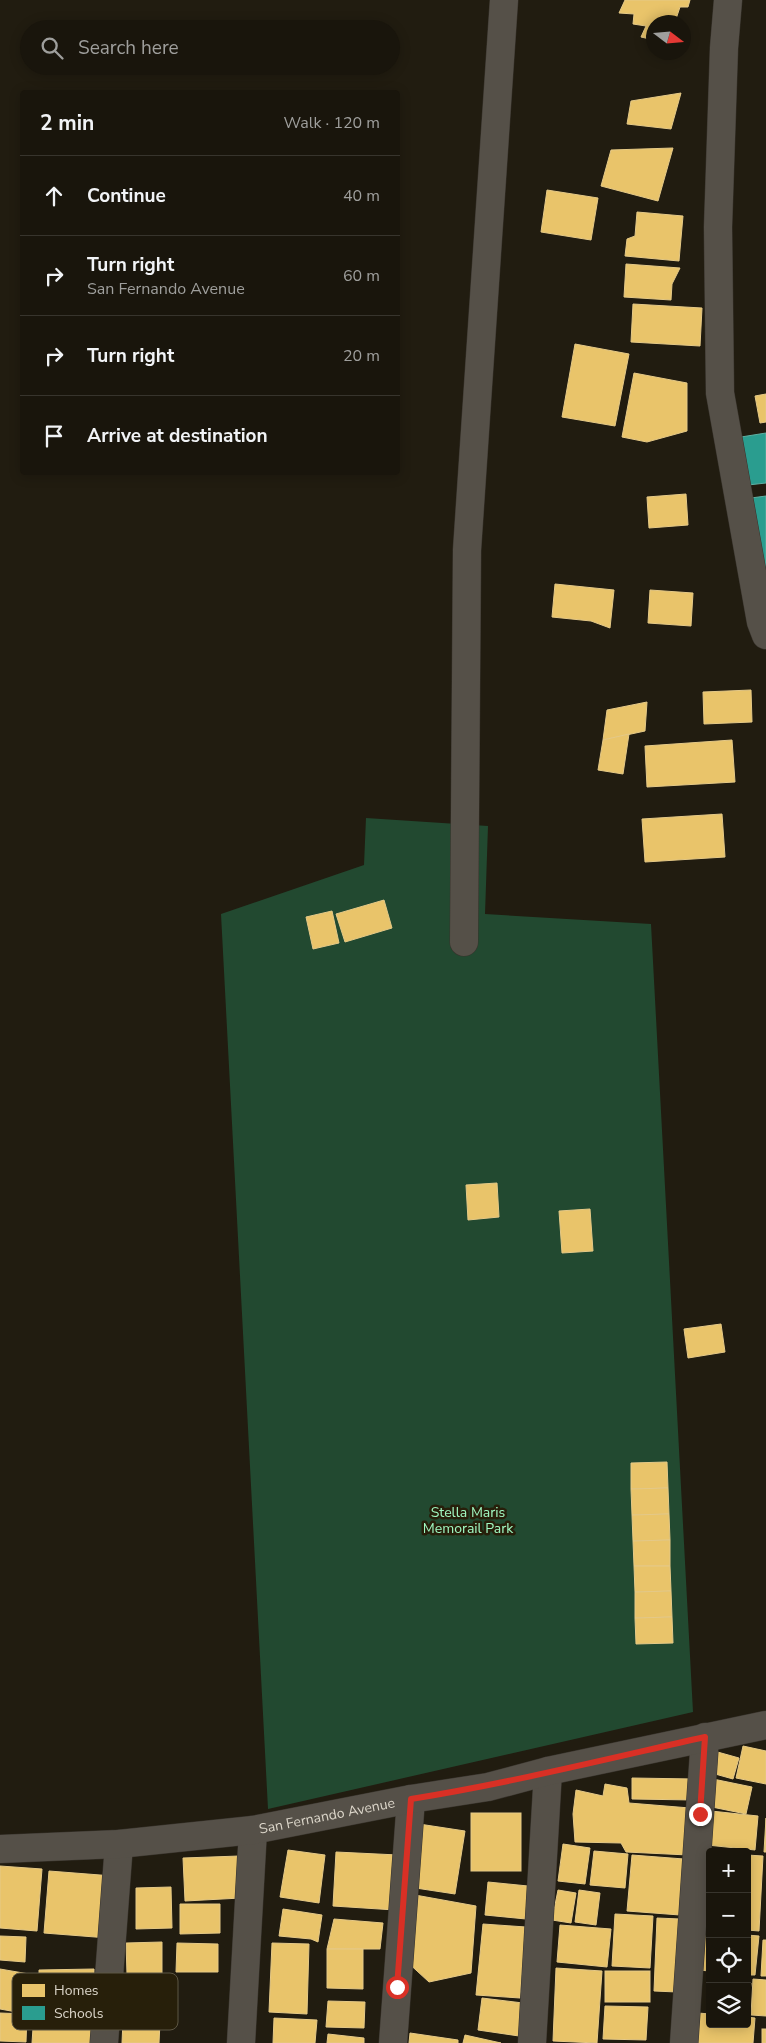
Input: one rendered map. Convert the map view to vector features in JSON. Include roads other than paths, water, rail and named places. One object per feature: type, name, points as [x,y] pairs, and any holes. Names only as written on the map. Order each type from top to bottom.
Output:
[{"type":"street","points":[[464,942],[467,550],[504,0]]},
{"type":"street","points":[[728,0],[724,48],[718,227],[720,394],[761,622],[766,634]]},
{"type":"street","name":"San Fernando Avenue","points":[[0,1850],[119,1844],[253,1830],[411,1799],[488,1787],[548,1771],[766,1725]]},
{"type":"street","points":[[684,2043],[705,1737]]},
{"type":"street","points":[[532,2043],[548,1771]]},
{"type":"street","points":[[393,2043],[411,1799]]},
{"type":"street","points":[[241,2043],[253,1830]]},
{"type":"street","points":[[109,1973],[119,1844]]},
{"type":"street","points":[[104,2043],[105,2030]]},
{"type":"park label","name":"Stella Maris Memorail Park","points":[[468,1520]]}]
